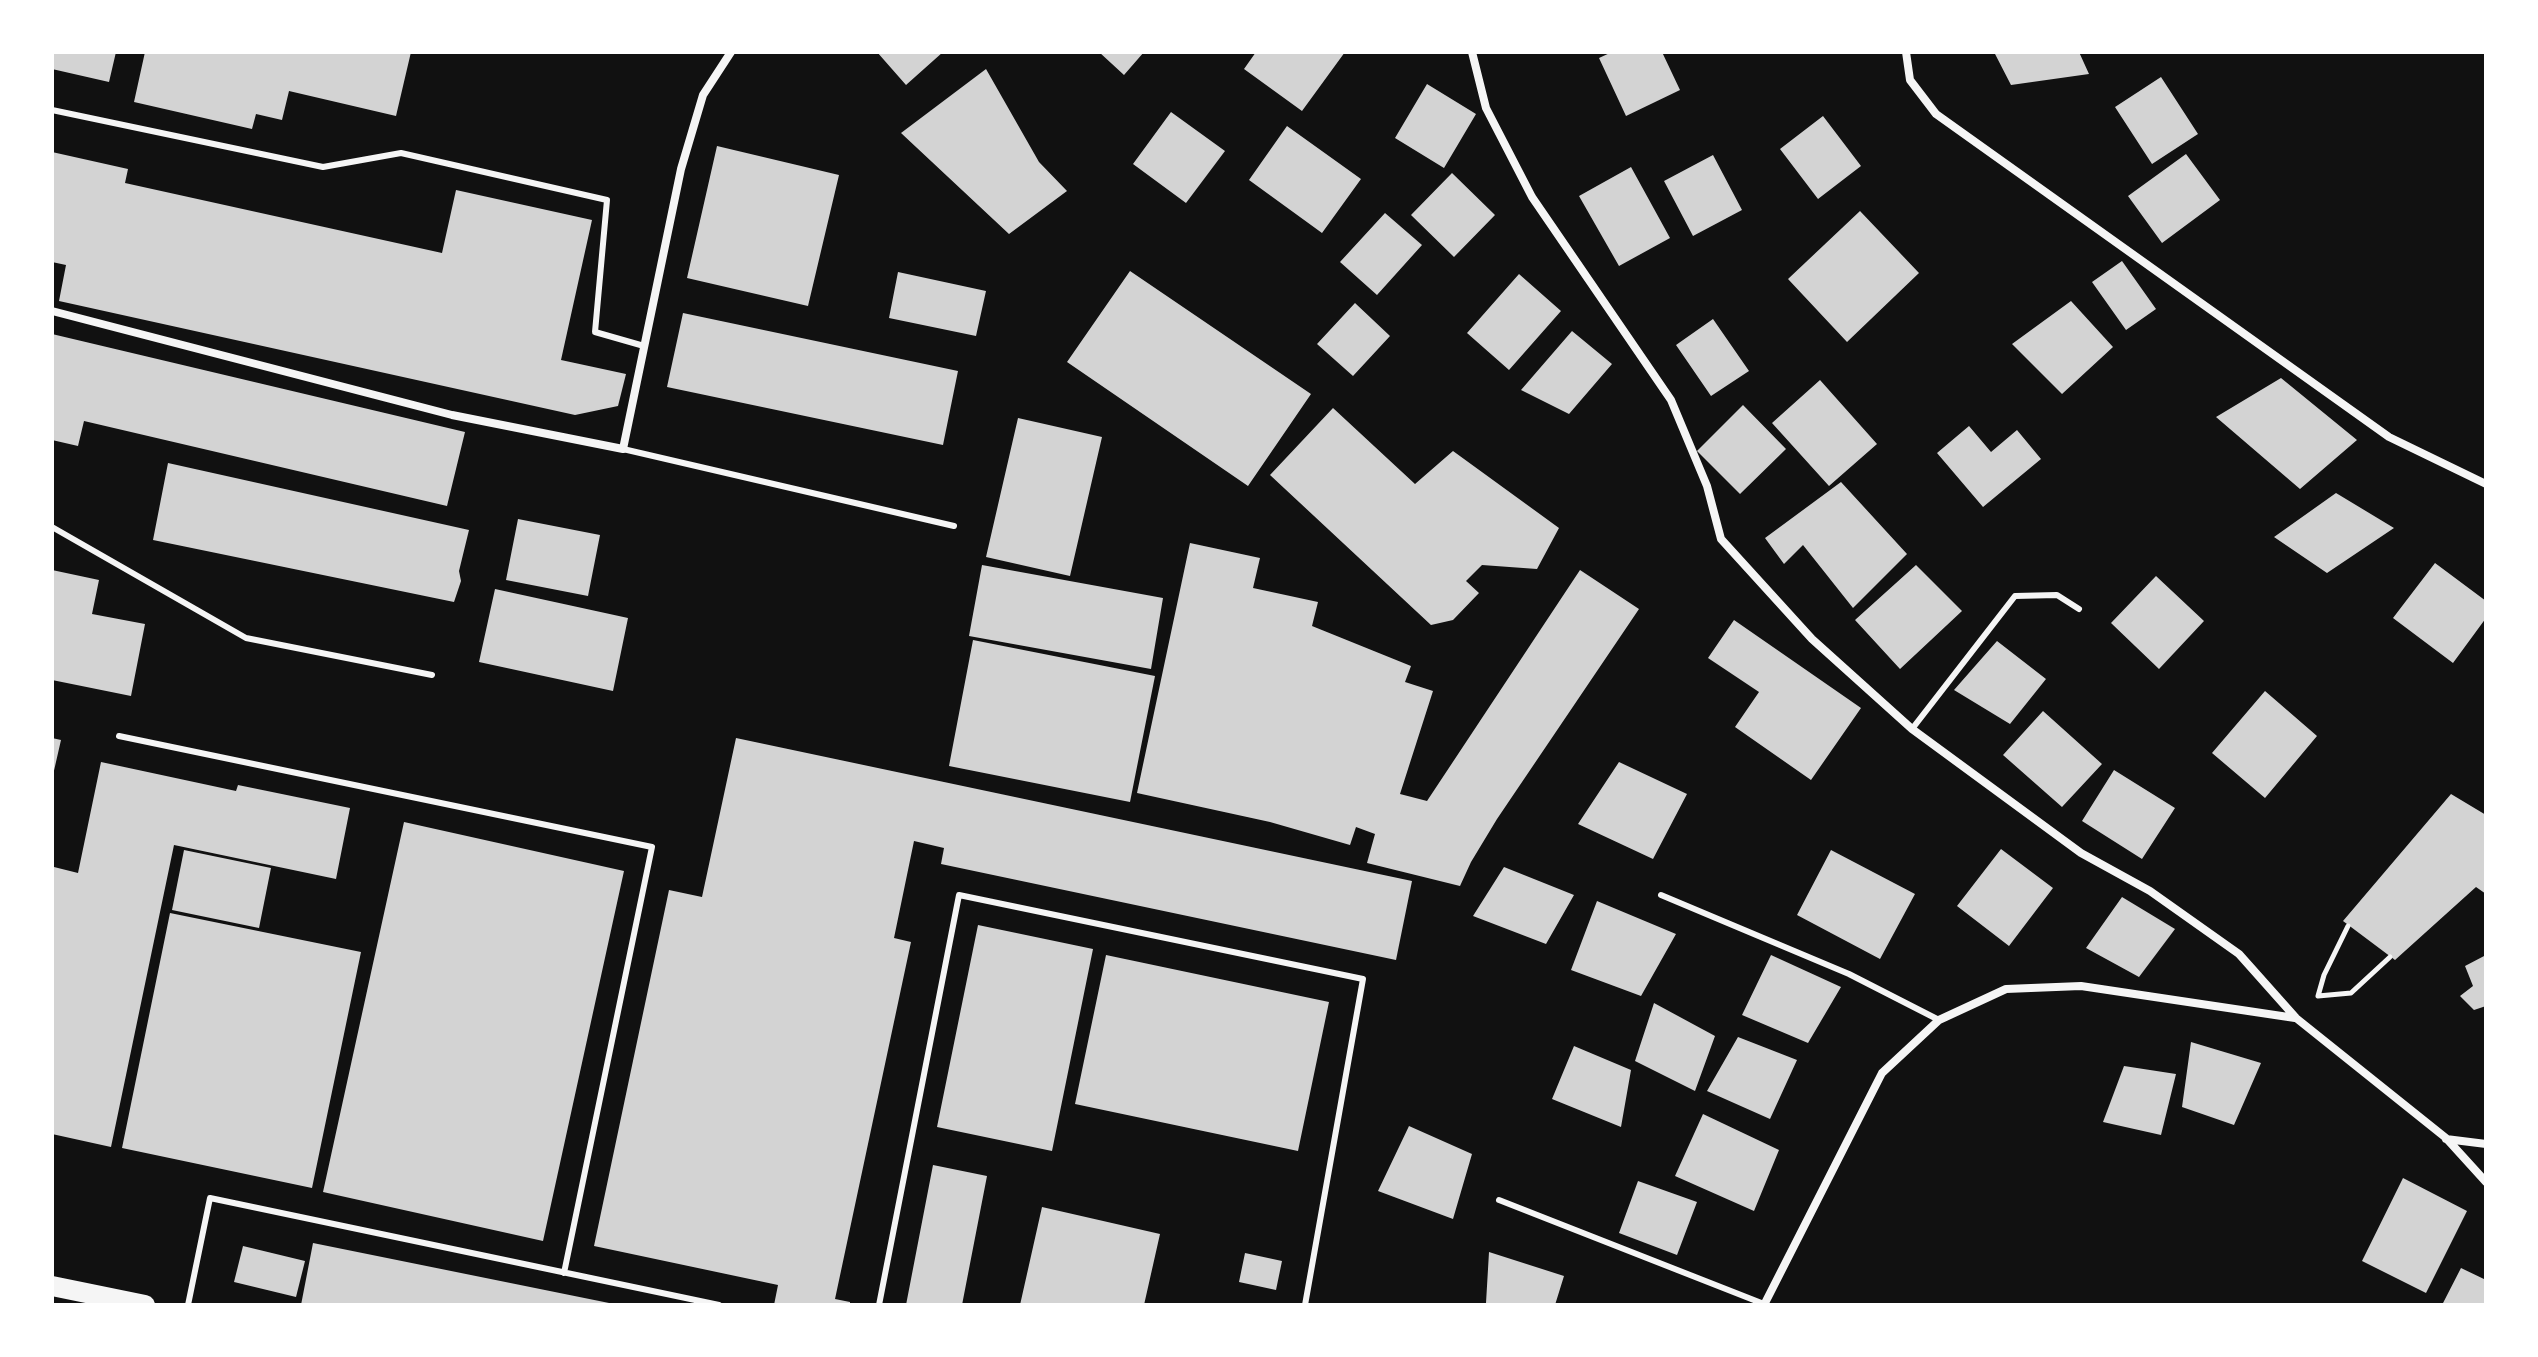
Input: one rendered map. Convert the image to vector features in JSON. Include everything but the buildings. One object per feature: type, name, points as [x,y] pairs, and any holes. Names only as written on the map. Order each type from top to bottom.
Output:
[{"type":"main road","points":[[52,1286],[145,1305]]},
{"type":"street","points":[[52,311],[452,415],[623,449],[681,169],[703,95],[731,52]]},
{"type":"street","points":[[1472,52],[1486,108],[1532,197],[1671,400],[1707,486],[1721,539],[1812,639],[1912,729],[2081,853],[2150,891],[2239,954],[2296,1018],[2446,1138],[2486,1182]]},
{"type":"street","points":[[1906,52],[1910,80],[1936,114],[2389,437],[2486,484]]},
{"type":"street","points":[[1764,1304],[1882,1073],[1939,1020],[2006,989],[2081,986],[2296,1018]]},
{"type":"street","points":[[2446,1138],[2486,1144]]},
{"type":"lane","points":[[52,110],[323,167],[401,153],[607,200],[595,332],[644,346]]},
{"type":"lane","points":[[623,449],[954,526]]},
{"type":"lane","points":[[52,527],[246,638],[432,675]]},
{"type":"lane","points":[[1912,729],[2015,596],[2057,595],[2079,609]]},
{"type":"lane","points":[[119,736],[652,847],[564,1273]]},
{"type":"lane","points":[[879,1305],[959,895],[1363,979],[1305,1305]]},
{"type":"lane","points":[[1661,895],[1849,974],[1939,1020]]},
{"type":"lane","points":[[188,1305],[210,1198],[719,1305]]},
{"type":"lane","points":[[1499,1200],[1764,1304]]},
{"type":"path","points":[[2348,926],[2324,975],[2318,996],[2351,993],[2390,957]]}]
